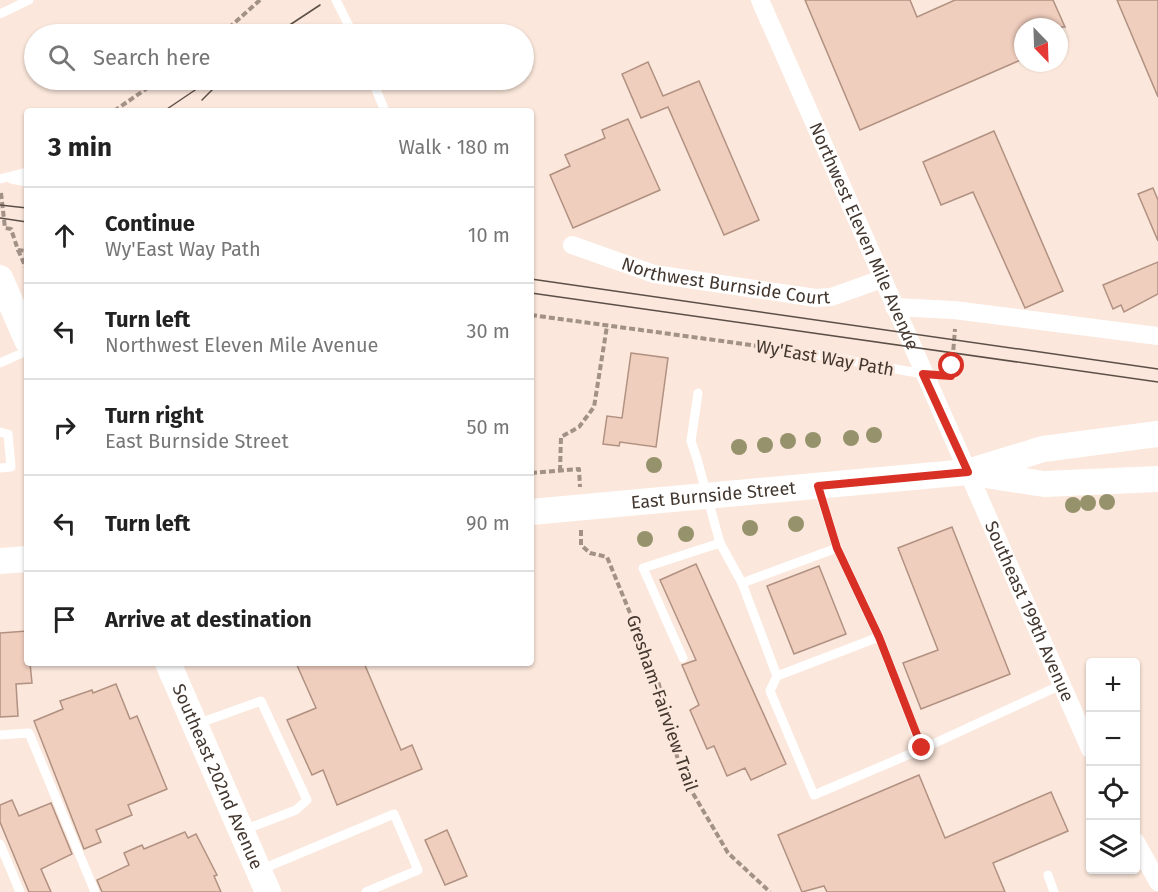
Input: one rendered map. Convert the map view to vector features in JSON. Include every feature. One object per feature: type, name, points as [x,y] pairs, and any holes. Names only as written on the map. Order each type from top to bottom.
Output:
[{"type":"main road","points":[[0,278],[6,309],[24,336]]},
{"type":"main road","name":"East Burnside Street","points":[[534,512],[968,472],[1043,449],[1158,434]]},
{"type":"main road","name":"East Burnside Street","points":[[968,472],[1044,484],[1158,479]]},
{"type":"main road","points":[[0,561],[24,559]]},
{"type":"main road","name":"Southeast 202nd Avenue","points":[[169,666],[264,882]]},
{"type":"street","name":"Northwest Eleven Mile Avenue","points":[[760,0],[968,472]]},
{"type":"street","name":"Northwest Burnside Court","points":[[572,244],[654,274],[816,298],[831,297],[882,279]]},
{"type":"street","points":[[894,307],[964,311],[1158,336]]},
{"type":"street","name":"Southeast 199th Avenue","points":[[968,472],[1086,740]]},
{"type":"street","points":[[1140,849],[1158,882]]},
{"type":"lane","points":[[0,14],[28,0]]},
{"type":"lane","points":[[336,0],[347,24]]},
{"type":"lane","points":[[376,90],[384,108]]},
{"type":"lane","points":[[4,179],[24,173]]},
{"type":"lane","points":[[4,179],[24,182]]},
{"type":"lane","points":[[0,363],[24,352]]},
{"type":"lane","name":"Wy'East Way Path","points":[[808,353],[923,374]]},
{"type":"lane","points":[[698,393],[692,441],[720,543],[742,583],[777,676]]},
{"type":"lane","points":[[0,432],[8,434],[11,466],[0,468]]},
{"type":"lane","points":[[818,486],[837,548],[879,637],[922,748]]},
{"type":"lane","points":[[683,658],[643,568],[720,543]]},
{"type":"lane","points":[[742,583],[837,548]]},
{"type":"lane","points":[[879,637],[777,676],[770,691],[814,795],[1061,685]]},
{"type":"lane","points":[[195,725],[261,701],[307,800],[296,810],[242,831]]},
{"type":"lane","points":[[0,735],[29,733],[95,892]]},
{"type":"lane","points":[[264,882],[394,814],[417,870],[366,892]]},
{"type":"lane","points":[[0,844],[20,892]]},
{"type":"lane","points":[[1048,875],[1054,892]]},
{"type":"path","points":[[233,24],[260,0]]},
{"type":"path","points":[[118,108],[144,90]]},
{"type":"path","points":[[0,193],[3,193],[1,209],[5,228],[11,229],[24,263]]},
{"type":"path","points":[[18,249],[24,250]]},
{"type":"path","name":"Wy'East Way Path","points":[[534,315],[808,353]]},
{"type":"path","points":[[923,374],[951,376],[954,372],[955,366],[952,366],[957,329],[952,328],[953,322]]},
{"type":"path","points":[[560,471],[561,437],[579,427],[594,407],[607,326]]},
{"type":"path","name":"Gresham-Fairview Trail","points":[[581,545],[590,553],[607,557],[658,681],[680,768],[691,790],[728,852],[770,892]]},
{"type":"building","points":[[805,0],[910,0],[917,17],[955,0],[1053,0],[1061,18],[1014,18],[1014,63],[860,130]]},
{"type":"building","points":[[1117,0],[1158,0],[1158,97]]},
{"type":"building","points":[[648,62],[663,96],[699,81],[759,220],[724,235],[668,107],[641,118],[622,74]]},
{"type":"building","points":[[628,119],[660,190],[573,228],[550,175],[570,166],[565,155],[605,138],[602,130]]},
{"type":"building","points":[[994,131],[1063,291],[1025,308],[973,192],[941,205],[923,162]]},
{"type":"building","points":[[1153,188],[1158,200],[1158,241],[1138,194]]},
{"type":"building","points":[[1158,262],[1158,294],[1124,312],[1121,305],[1113,309],[1103,285]]},
{"type":"building","points":[[631,353],[668,358],[656,447],[620,442],[619,446],[603,444],[607,416],[622,418]]},
{"type":"building","points":[[952,527],[1010,674],[921,709],[903,663],[938,650],[898,548]]},
{"type":"building","points":[[696,564],[786,764],[751,780],[745,768],[727,776],[714,746],[707,749],[690,710],[699,705],[682,665],[696,660],[660,580]]},
{"type":"building","points":[[819,566],[846,634],[794,654],[767,586]]},
{"type":"building","points":[[24,631],[24,666],[30,666],[32,683],[16,684],[18,716],[0,717],[0,633]]},
{"type":"building","points":[[297,666],[365,666],[401,750],[412,745],[422,769],[337,805],[323,770],[312,775],[287,720],[316,708]]},
{"type":"building","points":[[116,684],[130,719],[137,716],[167,789],[128,805],[132,815],[96,830],[101,842],[84,849],[34,721],[63,709],[60,701],[92,690],[93,693]]},
{"type":"building","points":[[919,775],[945,838],[1051,792],[1068,831],[993,863],[1005,892],[827,892],[824,886],[802,892],[778,835]]},
{"type":"building","points":[[12,800],[19,816],[51,803],[72,854],[41,869],[51,892],[29,892],[0,822],[0,805]]},
{"type":"building","points":[[447,830],[467,876],[445,885],[425,840]]},
{"type":"building","points":[[185,832],[188,838],[196,834],[217,875],[214,876],[221,892],[102,892],[97,880],[129,865],[124,853],[142,845],[144,849]]},
{"type":"tram line","points":[[291,24],[320,5]]},
{"type":"tram line","points":[[168,108],[195,90]]},
{"type":"tram line","points":[[202,100],[212,90]]},
{"type":"tram line","points":[[0,205],[24,208]]},
{"type":"tram line","points":[[0,218],[24,222]]},
{"type":"tram line","points":[[534,279],[1158,369]]},
{"type":"tram line","points":[[534,293],[1158,382]]},
{"type":"route","points":[[922,748],[879,637],[837,548],[818,486],[968,472],[923,374],[951,376],[955,366],[952,366]]}]
